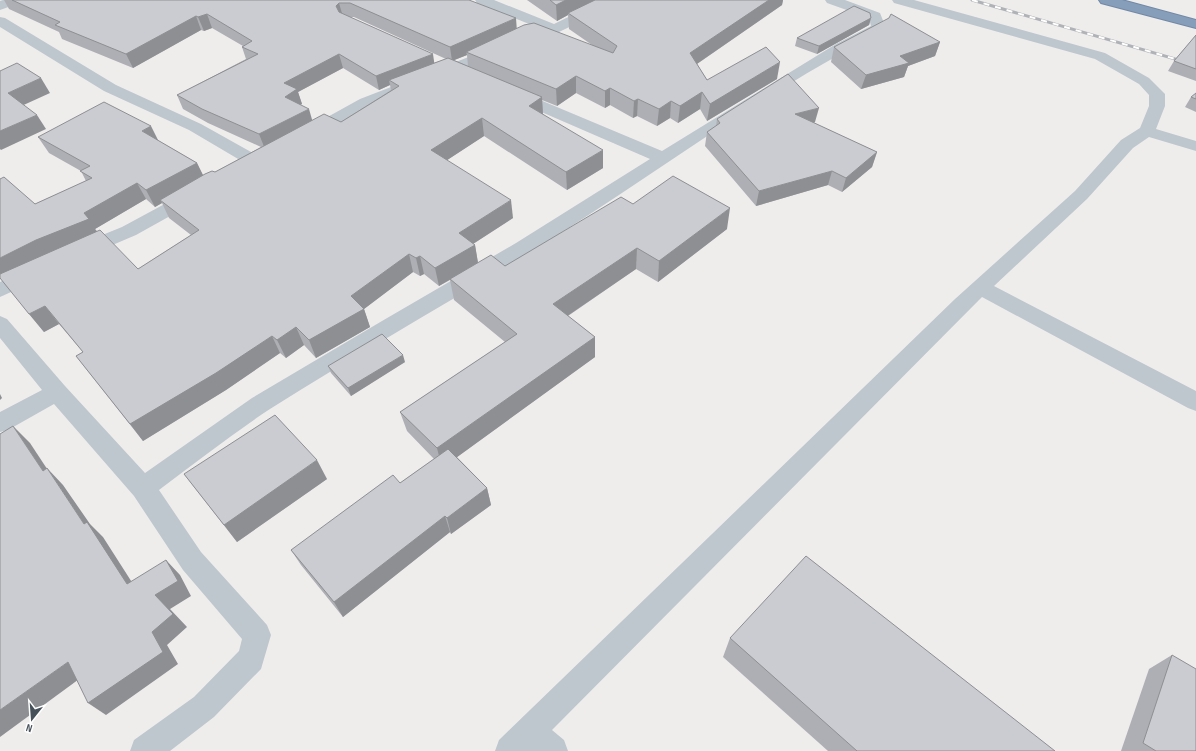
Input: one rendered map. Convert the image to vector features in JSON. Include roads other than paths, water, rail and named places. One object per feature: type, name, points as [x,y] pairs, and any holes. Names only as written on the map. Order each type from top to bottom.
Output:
[{"type":"highway","points":[[1106,0],[1196,24]]},
{"type":"street","points":[[0,6],[15,0]]},
{"type":"street","points":[[482,0],[554,29]]},
{"type":"street","points":[[296,141],[366,102],[445,64],[471,60],[520,37],[554,29],[614,0]]},
{"type":"street","points":[[143,488],[260,404],[389,326],[523,248],[840,47],[879,28],[875,16],[832,0]]},
{"type":"street","points":[[510,751],[800,463],[980,287],[1081,194],[1127,144],[1147,131],[1157,106],[1157,94],[1144,81],[1100,56],[899,0]]},
{"type":"street","points":[[0,21],[110,88],[195,127],[256,162]]},
{"type":"street","points":[[445,64],[473,78]]},
{"type":"street","points":[[502,90],[663,158]]},
{"type":"street","points":[[1147,131],[1196,146]]},
{"type":"street","points":[[69,257],[129,231],[208,187]]},
{"type":"street","points":[[0,290],[49,266]]},
{"type":"street","points":[[980,287],[1196,402]]},
{"type":"street","points":[[0,324],[57,392],[143,488],[192,561],[256,635],[251,659],[204,707],[145,751]]},
{"type":"street","points":[[0,423],[57,392]]},
{"type":"street","points":[[532,730],[553,751]]},
{"type":"railway","points":[[972,0],[1196,65]]}]
